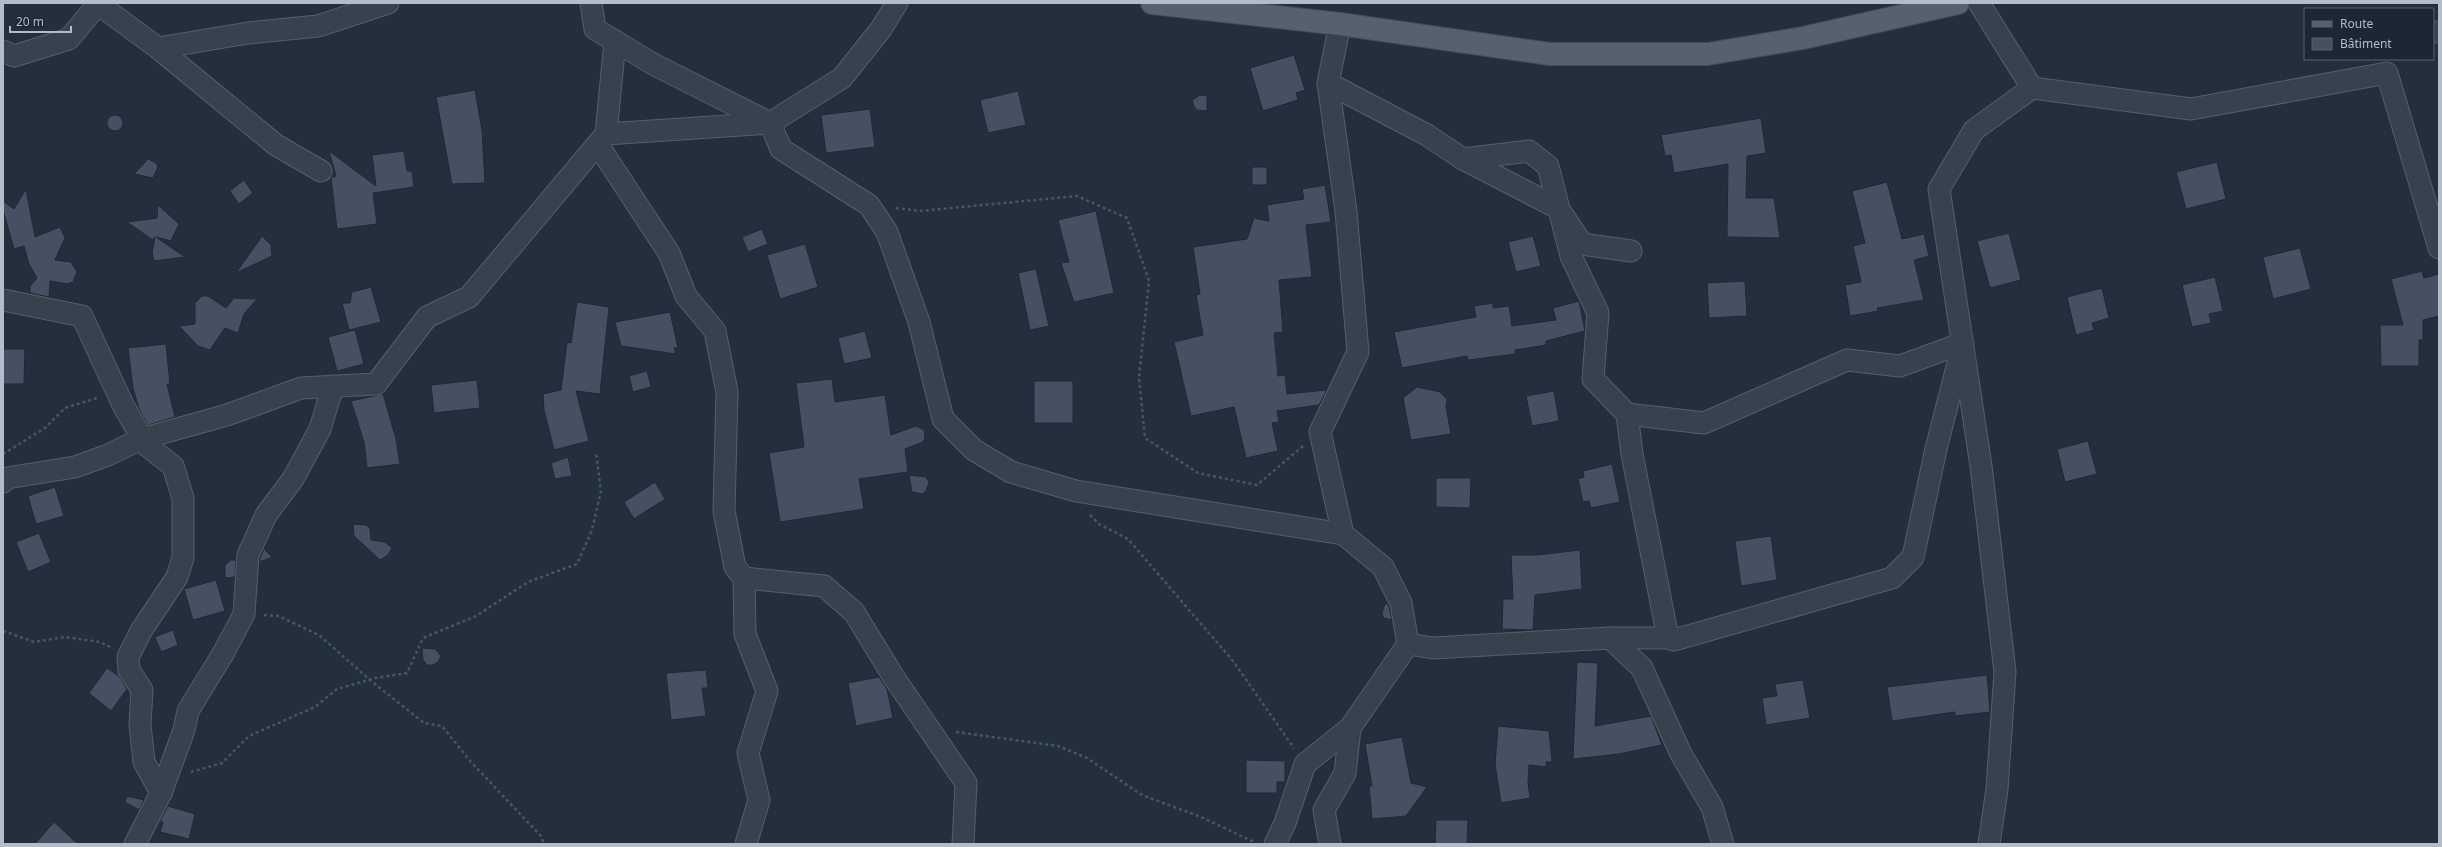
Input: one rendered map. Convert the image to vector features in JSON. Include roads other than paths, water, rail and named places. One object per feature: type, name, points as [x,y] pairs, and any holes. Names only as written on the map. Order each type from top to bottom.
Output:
[{"type":"main road","points":[[1158,3],[1340,24],[1550,54],[1708,54],[1803,38],[1958,3]]},
{"type":"street","points":[[158,48],[248,33],[318,26],[388,3]]},
{"type":"street","points":[[591,3],[595,29],[653,64],[770,123],[781,148],[869,205],[887,232],[916,315],[943,419],[974,450],[1011,472],[1076,491],[1344,534],[1383,567],[1401,603],[1408,644],[1350,728],[1305,764],[1285,823],[1275,844]]},
{"type":"street","points":[[602,139],[770,123],[842,78],[881,29],[897,3]]},
{"type":"street","points":[[1979,3],[2032,88]]},
{"type":"street","points":[[3,51],[14,56],[69,39],[98,4],[158,48],[276,145],[321,171]]},
{"type":"street","points":[[1340,24],[1328,83],[1346,211],[1358,352],[1320,432],[1344,534]]},
{"type":"street","points":[[3,482],[7,478],[75,467],[108,455],[141,439],[227,415],[301,388],[376,384],[427,317],[469,297],[602,139],[615,41]]},
{"type":"street","points":[[1989,844],[1997,789],[2005,672],[1981,466],[1939,189],[1974,130],[2032,88],[2191,109],[2390,66],[2439,248]]},
{"type":"street","points":[[1328,83],[1427,135],[1463,159],[1558,208],[1582,244],[1631,251]]},
{"type":"street","points":[[602,139],[669,254],[686,296],[715,331],[727,392],[724,512],[735,567],[744,578],[745,634],[767,691],[748,753],[759,800],[746,844]]},
{"type":"street","points":[[1463,159],[1528,151],[1548,166],[1571,256],[1598,313],[1594,379],[1627,414],[1632,454],[1668,638]]},
{"type":"street","points":[[3,300],[82,316],[117,392],[141,439],[174,466],[183,498],[183,558],[177,576],[141,631],[128,656],[129,670],[142,690],[140,725],[144,762],[164,785]]},
{"type":"street","points":[[1627,414],[1704,423],[1847,360],[1900,366],[1963,343]]},
{"type":"street","points":[[1408,644],[1433,648],[1610,638],[1668,638],[1674,640],[1892,578],[1913,557],[1936,449],[1963,343]]},
{"type":"street","points":[[135,844],[164,785],[184,730],[188,711],[224,652],[244,614],[248,555],[266,515],[293,479],[320,428],[333,386]]},
{"type":"street","points":[[744,578],[824,586],[854,612],[893,676],[966,782],[963,844]]},
{"type":"street","points":[[1610,638],[1642,668],[1681,754],[1712,807],[1723,844]]},
{"type":"street","points":[[1330,844],[1324,810],[1344,773],[1350,728]]}]
